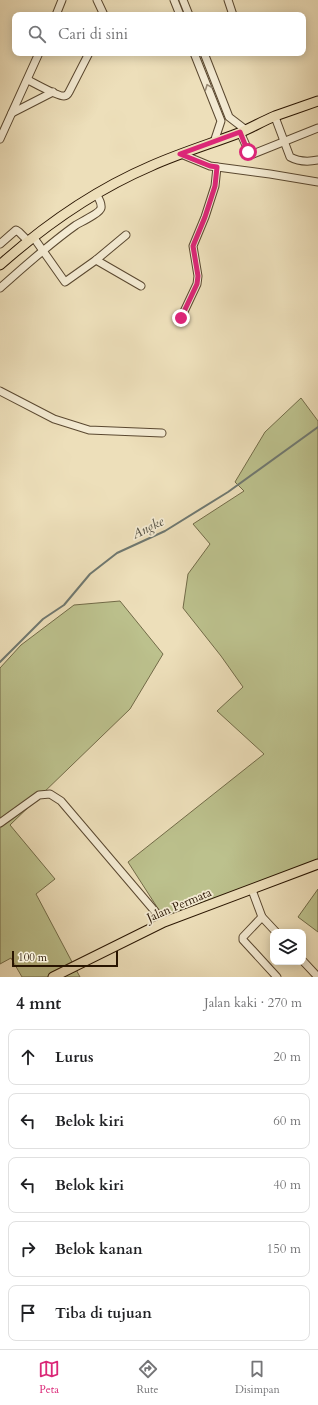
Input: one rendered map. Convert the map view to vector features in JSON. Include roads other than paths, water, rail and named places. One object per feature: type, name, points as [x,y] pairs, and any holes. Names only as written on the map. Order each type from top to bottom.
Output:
[{"type":"main road","points":[[0,265],[58,218],[96,194],[152,165],[318,101]]},
{"type":"main road","name":"Jalan Permata","points":[[53,977],[164,922],[318,864]]},
{"type":"street","points":[[57,12],[62,0]]},
{"type":"street","points":[[98,0],[103,12]]},
{"type":"street","points":[[174,0],[179,12]]},
{"type":"street","points":[[183,0],[188,12]]},
{"type":"street","points":[[228,0],[232,12]]},
{"type":"street","points":[[0,139],[39,56]]},
{"type":"street","points":[[28,80],[53,92],[66,96],[87,56]]},
{"type":"street","points":[[195,56],[221,121],[214,142]]},
{"type":"street","points":[[205,56],[229,117],[243,131],[248,152],[253,154],[284,143],[318,128]]},
{"type":"street","points":[[12,113],[53,92]]},
{"type":"street","points":[[221,121],[229,117]]},
{"type":"street","points":[[274,117],[290,157],[294,160],[303,161],[318,160]]},
{"type":"street","points":[[180,154],[217,167],[318,182]]},
{"type":"street","points":[[181,318],[197,284],[198,276],[193,246],[205,217],[215,186],[217,167]]},
{"type":"street","points":[[0,288],[42,250],[99,211],[101,204],[96,194]]},
{"type":"street","points":[[0,244],[16,230],[31,239],[42,250],[65,282],[96,260],[126,235]]},
{"type":"street","points":[[96,260],[141,286]]},
{"type":"street","points":[[0,391],[54,419],[89,430],[162,433]]},
{"type":"street","points":[[0,822],[39,795],[46,794],[55,796],[78,820],[164,922]]},
{"type":"street","points":[[252,890],[262,917],[273,929]]},
{"type":"street","points":[[262,917],[243,937],[243,940],[277,977]]},
{"type":"street","points":[[306,964],[318,977]]},
{"type":"waterway","name":"Angke","points":[[0,662],[43,619],[64,605],[90,574],[117,553],[165,531],[228,492],[318,427]]}]
